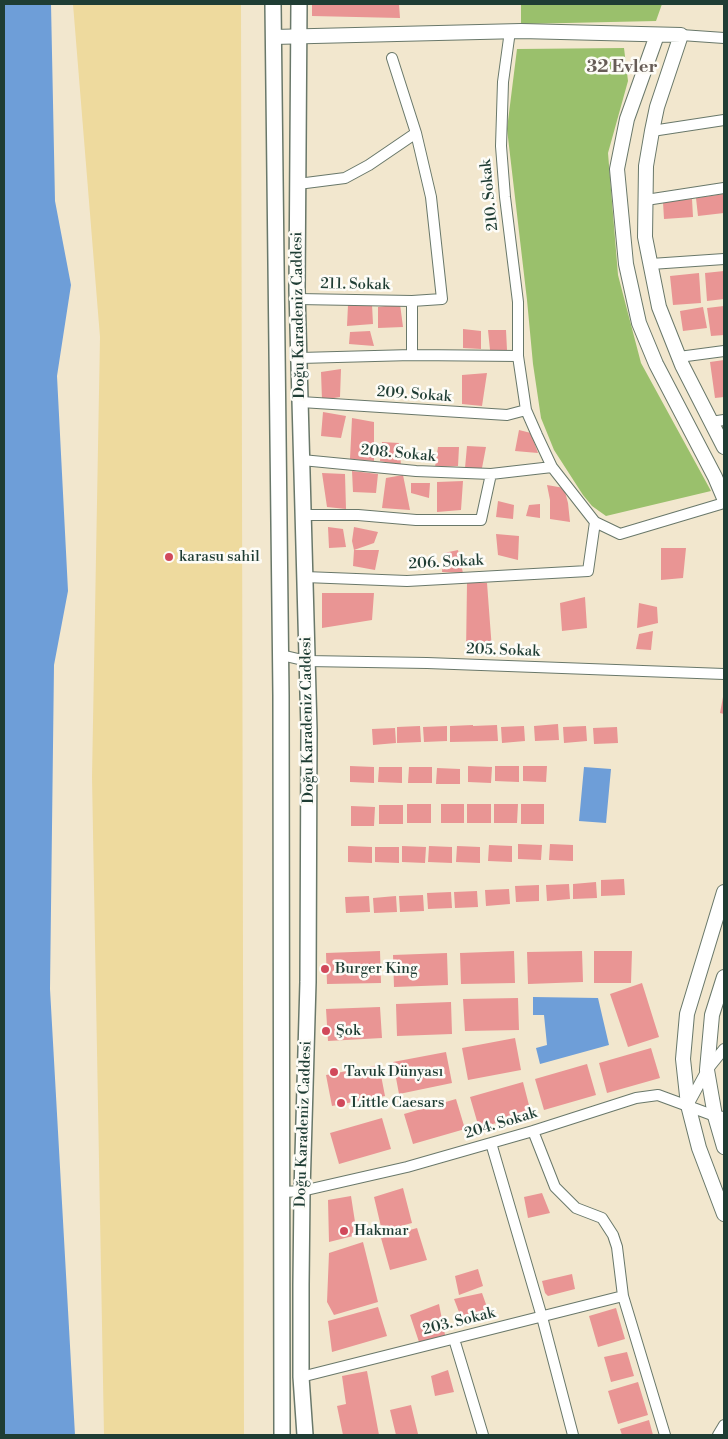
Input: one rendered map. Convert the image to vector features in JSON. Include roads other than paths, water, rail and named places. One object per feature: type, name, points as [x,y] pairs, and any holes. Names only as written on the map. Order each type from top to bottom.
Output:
[{"type":"main road","name":"Doğu Karadeniz Caddesi","points":[[273,4],[281,655],[282,1435]]},
{"type":"main road","name":"Doğu Karadeniz Caddesi","points":[[299,4],[298,299],[309,730],[308,982],[302,1191],[301,1377],[305,1435]]},
{"type":"main road","points":[[273,37],[510,32],[681,35],[657,107],[652,132],[646,166],[645,237],[659,307],[679,357],[718,421],[724,447]]},
{"type":"main road","points":[[657,35],[627,119],[617,169],[626,264],[639,322],[656,364],[724,498]]},
{"type":"main road","points":[[724,892],[687,1014],[683,1059],[688,1105],[699,1148],[724,1214]]},
{"type":"main road","points":[[724,977],[712,1015],[708,1070],[721,1118],[724,1147]]},
{"type":"street","name":"210. Sokak","points":[[510,32],[503,82],[501,146],[505,198],[518,302],[518,356],[526,410],[552,468],[595,522],[620,534],[724,503]]},
{"type":"street","points":[[681,35],[724,38]]},
{"type":"street","points":[[298,184],[345,178],[369,165],[416,133],[392,58]]},
{"type":"street","points":[[652,132],[724,120]]},
{"type":"street","name":"211. Sokak","points":[[298,299],[412,301],[442,299],[431,197],[416,133]]},
{"type":"street","points":[[646,200],[724,188]]},
{"type":"street","points":[[651,264],[724,258]]},
{"type":"street","points":[[412,301],[412,355]]},
{"type":"street","points":[[679,357],[724,351]]},
{"type":"street","points":[[300,358],[412,355],[518,356]]},
{"type":"street","name":"209. Sokak","points":[[301,402],[507,415],[526,410]]},
{"type":"street","name":"208. Sokak","points":[[302,460],[416,471],[490,474],[552,468]]},
{"type":"street","points":[[304,515],[358,515],[416,520],[480,520],[490,474]]},
{"type":"street","name":"206. Sokak","points":[[305,577],[407,580],[588,571],[595,522]]},
{"type":"street","name":"205. Sokak","points":[[281,655],[307,661],[724,674]]},
{"type":"street","points":[[688,1105],[708,1070],[724,1048]]},
{"type":"street","name":"204. Sokak","points":[[283,1192],[302,1191],[407,1167],[491,1144],[636,1098],[658,1095],[721,1118]]},
{"type":"street","points":[[533,1131],[555,1187],[576,1208],[602,1218],[613,1234],[617,1247],[624,1296],[665,1435]]},
{"type":"street","points":[[491,1144],[542,1317],[572,1435]]},
{"type":"street","name":"203. Sokak","points":[[301,1377],[624,1296]]},
{"type":"street","points":[[454,1339],[483,1435]]},
{"type":"street","points":[[718,1435],[724,1426]]},
{"type":"water","points":[[4,4],[51,4],[55,201],[71,285],[57,376],[68,591],[54,665],[50,989],[75,1435],[4,1435]]},
{"type":"water","points":[[584,767],[611,769],[606,823],[579,821]]},
{"type":"water","points":[[533,997],[598,998],[609,1045],[540,1064],[536,1048],[547,1045],[544,1015],[533,1015]]},
{"type":"place","name":"karasu sahil","points":[[169,557]]},
{"type":"place","name":"Burger King","points":[[325,969]]},
{"type":"place","name":"Şok","points":[[326,1031]]},
{"type":"place","name":"Tavuk Dünyası","points":[[334,1072]]},
{"type":"place","name":"Little Caesars","points":[[341,1103]]},
{"type":"place","name":"Hakmar","points":[[344,1231]]},
{"type":"district","name":"32 Evler","points":[[622,68]]}]
